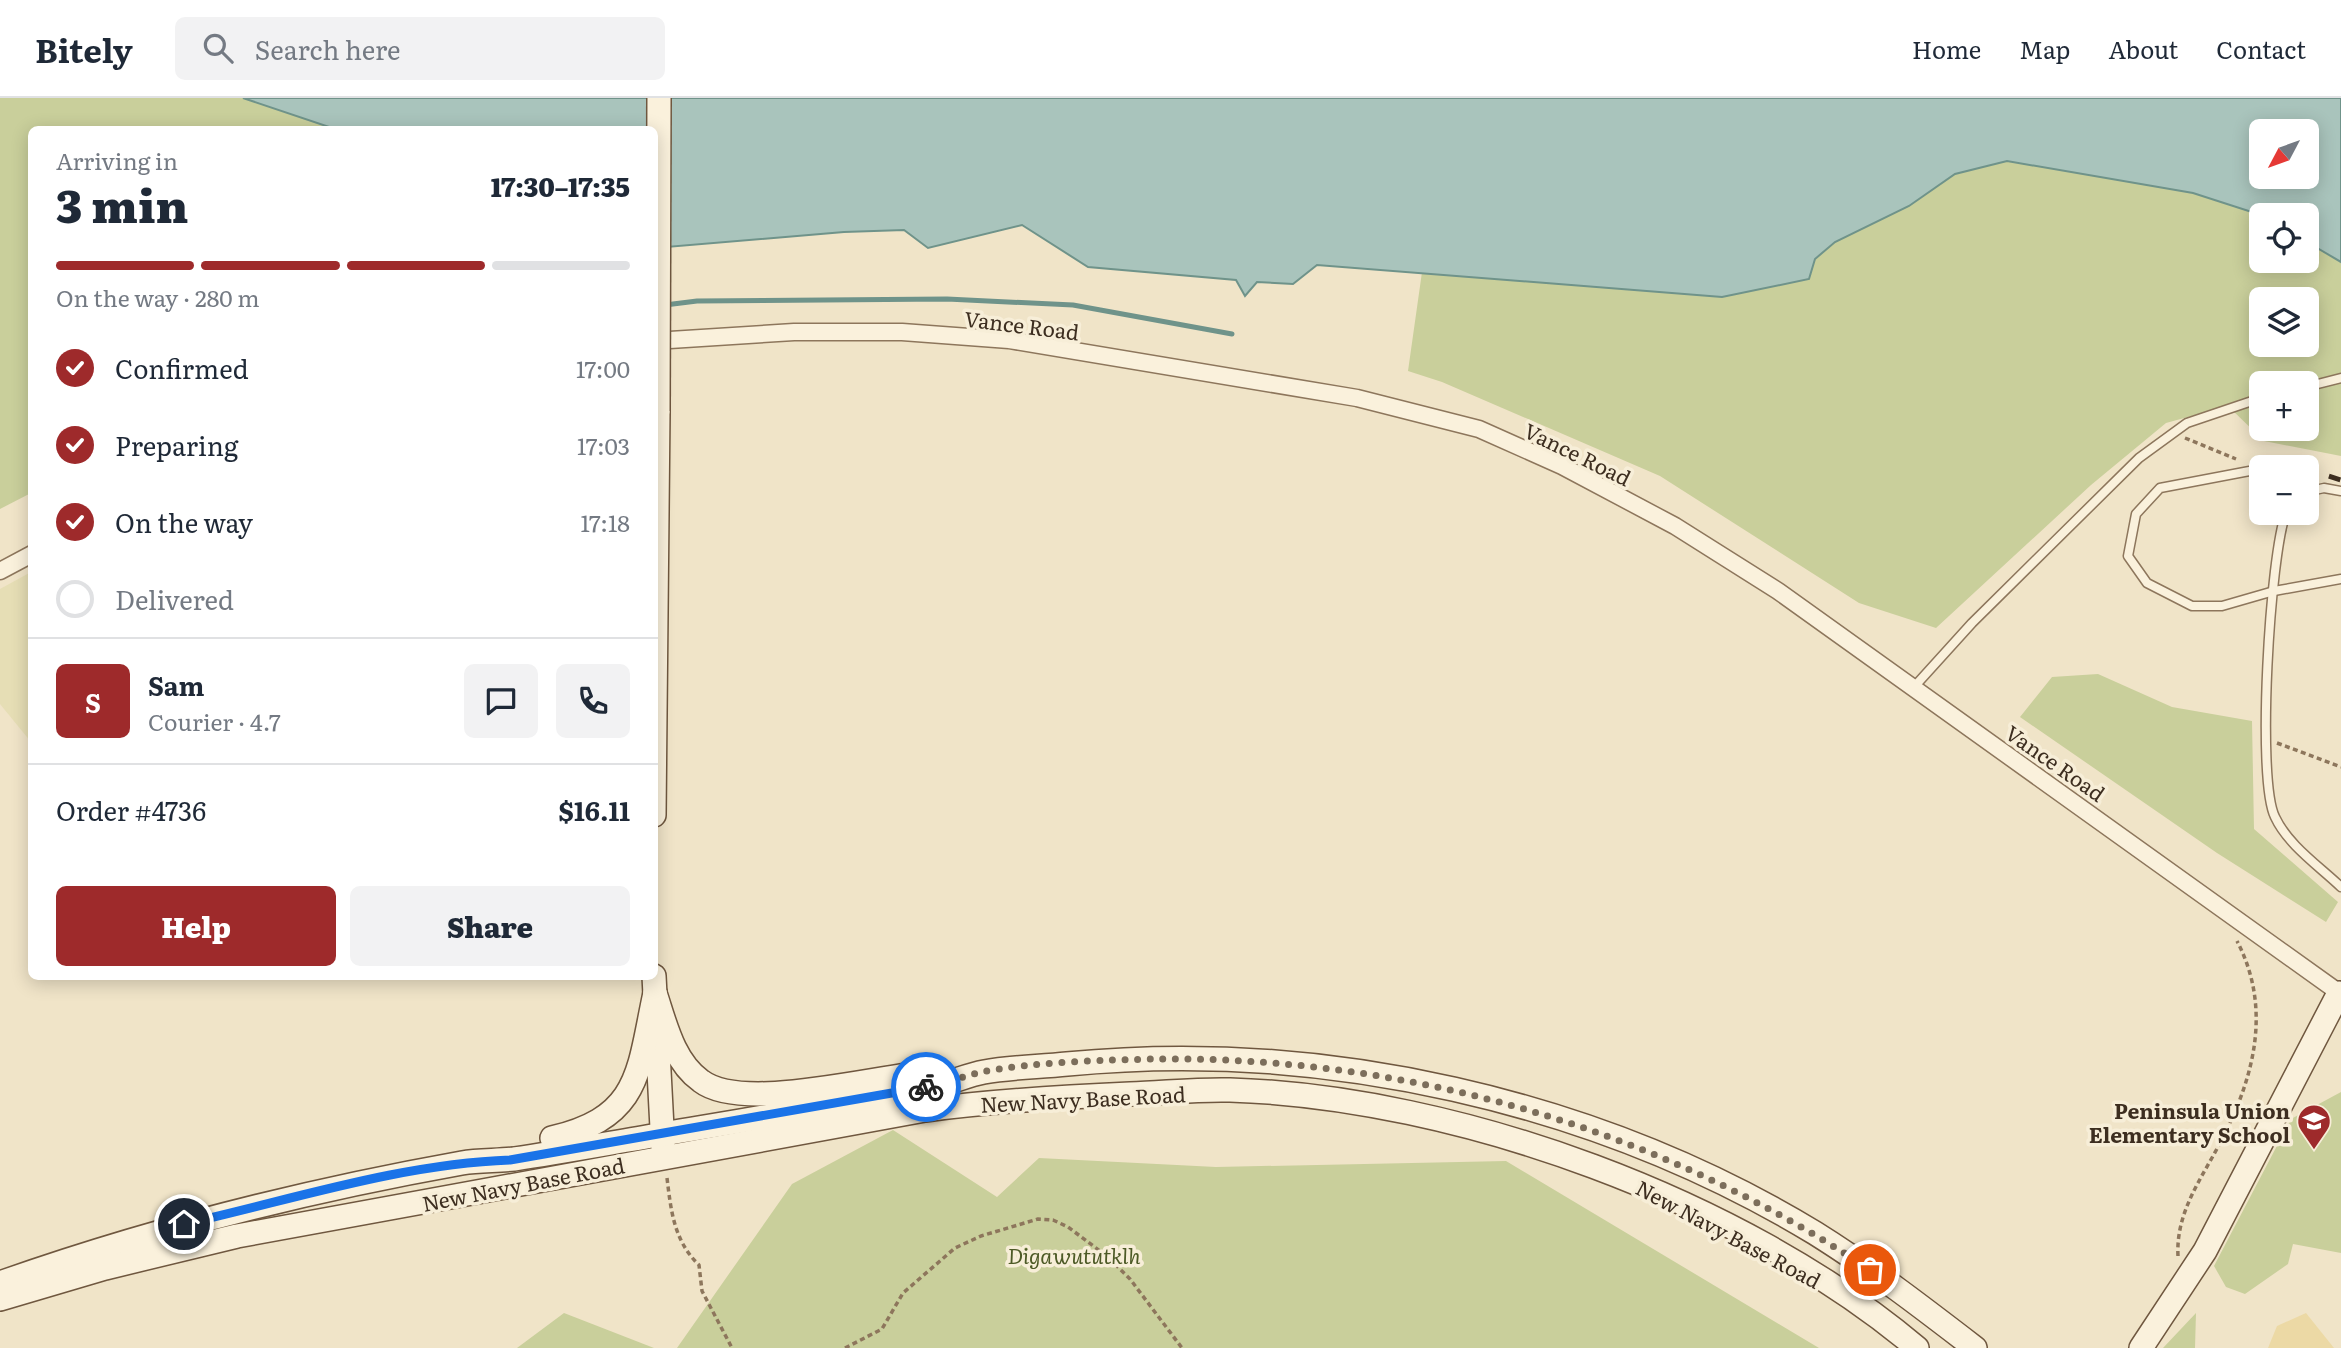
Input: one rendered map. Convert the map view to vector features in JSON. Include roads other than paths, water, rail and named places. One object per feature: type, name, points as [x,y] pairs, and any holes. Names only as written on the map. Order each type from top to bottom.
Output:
[{"type":"main road","points":[[658,254],[659,98]]},
{"type":"main road","points":[[654,985],[675,1049],[688,1068],[702,1082],[732,1095],[768,1094],[929,1072],[983,1072]]},
{"type":"main road","points":[[654,985],[664,1157]]},
{"type":"main road","points":[[471,1161],[580,1131],[608,1116],[627,1097],[639,1070],[654,985]]},
{"type":"main road","points":[[2141,1348],[2205,1251],[2340,992]]},
{"type":"main road","name":"New Navy Base Road","points":[[0,1283],[184,1224],[385,1178],[471,1161],[510,1160],[940,1085],[983,1072],[1111,1059],[1280,1062],[1402,1079],[1504,1101],[1630,1144],[1705,1175],[1813,1232],[1907,1296],[1975,1348]]},
{"type":"main road","name":"New Navy Base Road","points":[[0,1299],[105,1268],[237,1236],[925,1110],[1010,1099],[1229,1090],[1308,1096],[1403,1110],[1601,1168],[1682,1203],[1788,1259],[1917,1348]]},
{"type":"street","name":"Vance Road","points":[[658,341],[794,332],[902,332],[1009,341],[1408,409],[1479,429],[1562,466],[1675,526],[1778,591],[2340,992]]},
{"type":"street","points":[[0,571],[28,556]]},
{"type":"lane","points":[[2319,384],[2341,378]]},
{"type":"lane","points":[[1914,687],[1972,623],[2140,458],[2197,419],[2249,402]]},
{"type":"lane","points":[[2249,471],[2160,488],[2136,514],[2128,556],[2147,583],[2192,606],[2222,606],[2274,591],[2341,579]]},
{"type":"lane","points":[[2319,489],[2341,491]]},
{"type":"lane","points":[[2283,525],[2277,550],[2265,739],[2267,790],[2274,816],[2289,838],[2341,887]]},
{"type":"water","points":[[243,98],[2341,98],[2341,262],[2319,249],[2319,203],[2249,203],[2249,211],[2193,193],[2007,161],[1955,174],[1909,206],[1835,242],[1815,259],[1809,279],[1722,297],[1317,265],[1293,284],[1257,282],[1245,296],[1236,280],[1088,267],[1022,225],[928,248],[904,230],[844,232],[658,248],[658,126],[326,126]]},
{"type":"waterway","points":[[665,305],[697,301],[947,299],[1073,305],[1232,334]]},
{"type":"railway","points":[[2319,473],[2341,480]]},
{"type":"place","name":"Peninsula Union Elementary School","points":[[2314,1151]]},
{"type":"park label","name":"Digawututklh","points":[[1074,1254]]}]
